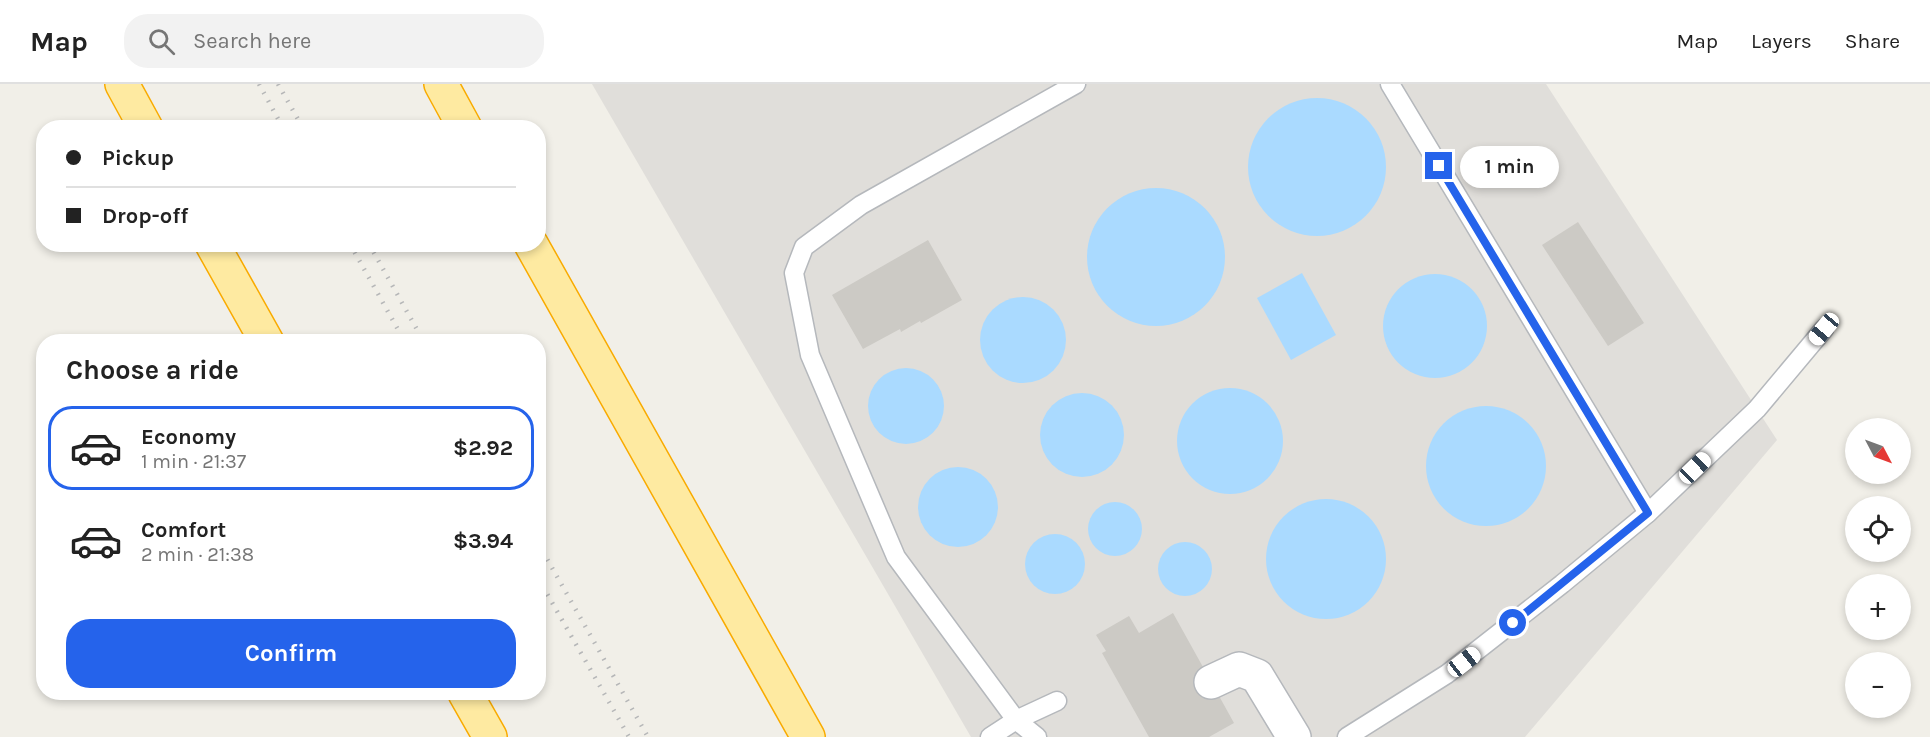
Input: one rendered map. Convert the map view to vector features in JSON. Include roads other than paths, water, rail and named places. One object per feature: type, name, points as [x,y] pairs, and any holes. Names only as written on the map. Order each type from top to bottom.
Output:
[{"type":"highway","points":[[122,84],[142,120]]},
{"type":"highway","points":[[441,84],[461,120]]},
{"type":"highway","points":[[216,252],[263,334]]},
{"type":"highway","points":[[535,252],[808,737]]},
{"type":"highway","points":[[469,700],[490,737]]},
{"type":"street","points":[[1211,682],[1239,669],[1257,676],[1294,737]]},
{"type":"lane","points":[[1037,737],[1016,720],[896,557],[810,355],[794,273],[804,247],[861,206],[1076,84]]},
{"type":"lane","points":[[1390,84],[1648,513]]},
{"type":"lane","points":[[1347,737],[1447,674],[1648,513],[1757,409],[1824,329]]},
{"type":"lane","points":[[990,737],[1016,720],[1057,701]]},
{"type":"water","points":[[1317,98],[1343,104],[1355,110],[1365,119],[1374,129],[1380,141],[1386,167],[1380,193],[1374,205],[1365,215],[1355,224],[1343,230],[1317,236],[1291,230],[1279,224],[1269,215],[1260,205],[1254,193],[1248,167],[1254,141],[1260,129],[1269,119],[1279,110],[1291,104]]},
{"type":"water","points":[[1156,188],[1182,193],[1205,208],[1220,231],[1225,257],[1220,283],[1205,306],[1182,321],[1156,326],[1130,321],[1107,306],[1092,283],[1087,257],[1092,231],[1107,208],[1130,193]]},
{"type":"water","points":[[1302,273],[1336,335],[1291,360],[1257,298]]},
{"type":"water","points":[[1435,274],[1455,278],[1472,289],[1483,306],[1487,326],[1483,346],[1472,363],[1455,374],[1435,378],[1415,374],[1398,363],[1387,346],[1383,326],[1387,306],[1398,289],[1415,278]]},
{"type":"water","points":[[1023,297],[1040,300],[1054,309],[1063,323],[1066,340],[1063,357],[1054,371],[1040,380],[1023,383],[1006,380],[992,371],[983,357],[980,340],[983,323],[992,309],[1006,300]]},
{"type":"water","points":[[906,368],[921,371],[933,379],[941,391],[944,406],[941,421],[933,433],[921,441],[906,444],[891,441],[879,433],[871,421],[868,406],[871,391],[879,379],[891,371]]},
{"type":"water","points":[[1230,388],[1250,392],[1268,403],[1279,421],[1283,441],[1279,461],[1268,479],[1250,490],[1230,494],[1210,490],[1192,479],[1181,461],[1177,441],[1181,421],[1192,403],[1210,392]]},
{"type":"water","points":[[1082,393],[1098,396],[1112,405],[1121,419],[1124,435],[1121,451],[1112,465],[1098,474],[1082,477],[1066,474],[1052,465],[1043,451],[1040,435],[1043,419],[1052,405],[1066,396]]},
{"type":"water","points":[[1486,406],[1509,411],[1528,424],[1541,443],[1546,466],[1541,489],[1528,508],[1509,521],[1486,526],[1463,521],[1444,508],[1431,489],[1426,466],[1431,443],[1444,424],[1463,411]]},
{"type":"water","points":[[958,467],[973,470],[986,479],[995,492],[998,507],[995,522],[986,535],[973,544],[958,547],[943,544],[930,535],[921,522],[918,507],[921,492],[930,479],[943,470]]},
{"type":"water","points":[[1326,499],[1349,504],[1368,517],[1381,536],[1386,559],[1381,582],[1368,601],[1349,614],[1326,619],[1303,614],[1284,601],[1271,582],[1266,559],[1271,536],[1284,517],[1303,504]]},
{"type":"water","points":[[1115,502],[1134,510],[1142,529],[1134,548],[1115,556],[1096,548],[1088,529],[1096,510]]},
{"type":"water","points":[[1049,534],[1061,534],[1072,539],[1080,547],[1085,564],[1083,576],[1072,589],[1061,594],[1049,594],[1038,589],[1030,581],[1025,570],[1025,558],[1030,547],[1038,539]]},
{"type":"water","points":[[1185,542],[1195,544],[1204,550],[1210,559],[1212,569],[1210,579],[1204,588],[1195,594],[1185,596],[1175,594],[1166,588],[1160,579],[1158,569],[1160,559],[1166,550],[1175,544]]},
{"type":"railway","points":[[259,84],[279,120]]},
{"type":"railway","points":[[278,84],[298,120]]},
{"type":"railway","points":[[354,252],[401,334]]},
{"type":"railway","points":[[373,252],[420,334]]},
{"type":"railway","points":[[546,557],[648,737]]},
{"type":"railway","points":[[546,592],[629,737]]}]
